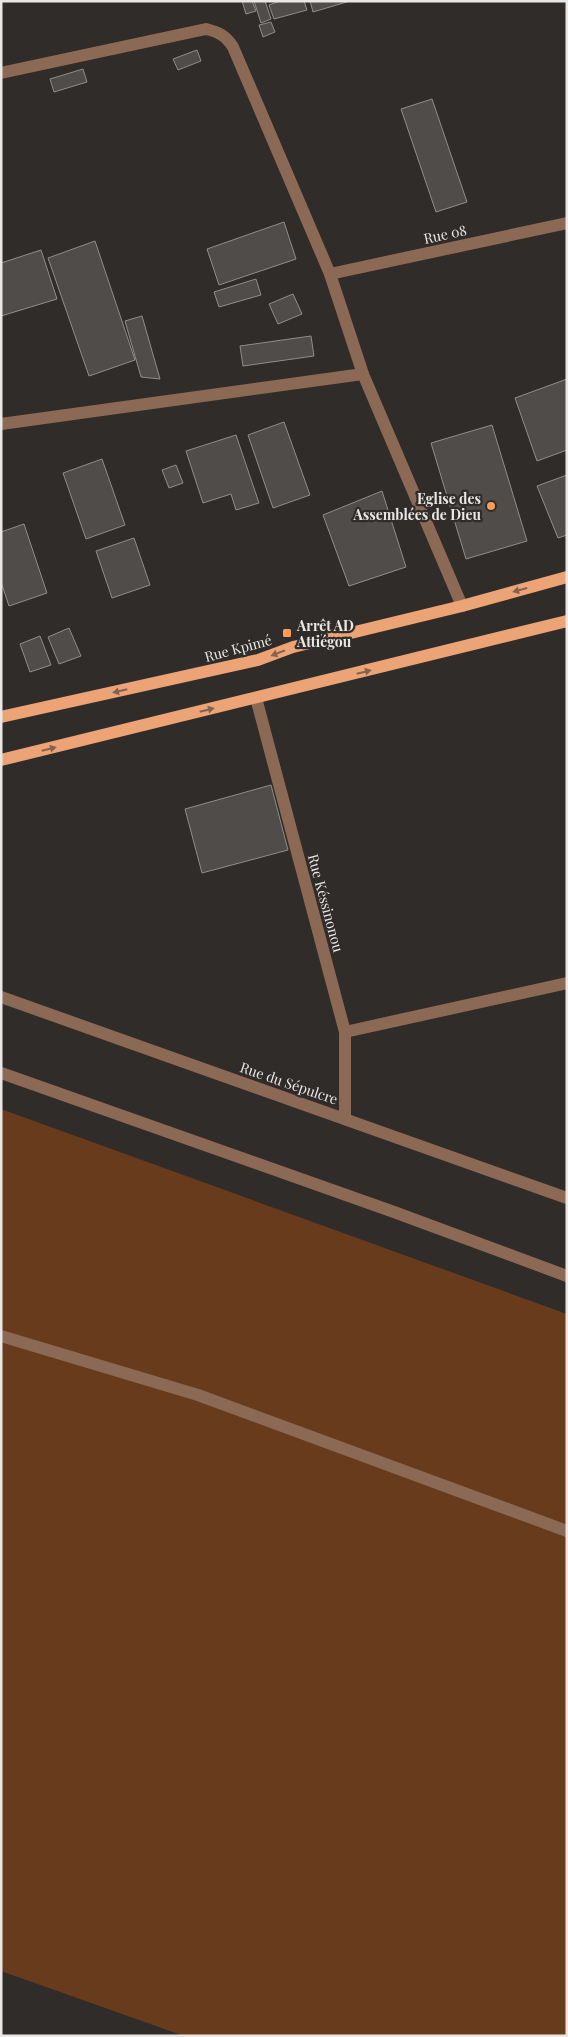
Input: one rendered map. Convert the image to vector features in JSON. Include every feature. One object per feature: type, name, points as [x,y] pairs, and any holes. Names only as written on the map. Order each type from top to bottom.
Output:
[{"type":"main road","name":"Rue Kpimé","points":[[1,718],[258,660],[293,647],[462,606],[567,577]]},
{"type":"main road","points":[[1,760],[567,621]]},
{"type":"street","points":[[1,73],[206,29],[218,32],[227,38],[233,47],[330,274],[363,374],[462,606]]},
{"type":"street","name":"Rue 08","points":[[330,274],[567,223]]},
{"type":"street","points":[[1,424],[363,374]]},
{"type":"street","name":"Rue Késsinonou","points":[[256,698],[344,1032],[345,1119]]},
{"type":"street","points":[[344,1032],[567,983]]},
{"type":"street","name":"Rue du Sépulcre","points":[[1,998],[567,1198]]},
{"type":"street","points":[[1,1073],[567,1276]]},
{"type":"street","points":[[1,1336],[198,1395],[567,1531]]},
{"type":"shaded area","points":[[1,1109],[567,1314],[567,2036],[184,2036],[1,1971]]},
{"type":"building","points":[[242,1],[252,1],[256,11],[246,14]]},
{"type":"building","points":[[254,1],[265,1],[271,19],[261,23]]},
{"type":"building","points":[[280,1],[304,1],[307,10],[274,19],[269,5]]},
{"type":"building","points":[[310,1],[350,1],[313,12]]},
{"type":"building","points":[[271,22],[275,32],[263,37],[259,25]]},
{"type":"building","points":[[197,50],[201,61],[178,70],[173,59]]},
{"type":"building","points":[[83,69],[87,82],[54,92],[50,79]]},
{"type":"building","points":[[432,99],[467,202],[436,212],[401,109]]},
{"type":"building","points":[[284,222],[296,259],[219,285],[207,249]]},
{"type":"building","points":[[95,241],[135,360],[89,376],[48,258]]},
{"type":"building","points":[[41,250],[57,299],[1,316],[1,263]]},
{"type":"building","points":[[256,279],[261,295],[219,307],[214,292]]},
{"type":"building","points":[[293,294],[302,314],[278,324],[269,304]]},
{"type":"building","points":[[142,316],[160,379],[141,377],[125,321]]},
{"type":"building","points":[[311,336],[314,356],[243,366],[240,346]]},
{"type":"building","points":[[567,379],[567,450],[537,461],[515,398]]},
{"type":"building","points":[[284,422],[310,495],[273,508],[248,435]]},
{"type":"building","points":[[492,425],[527,541],[466,559],[431,443]]},
{"type":"building","points":[[236,435],[259,503],[236,510],[231,494],[203,503],[186,451]]},
{"type":"building","points":[[102,459],[125,525],[86,539],[63,473]]},
{"type":"building","points":[[176,465],[183,483],[169,488],[162,470]]},
{"type":"building","points":[[567,475],[567,535],[558,538],[537,486]]},
{"type":"building","points":[[382,491],[406,567],[349,586],[323,515]]},
{"type":"building","points":[[24,524],[47,593],[9,606],[1,582],[1,532]]},
{"type":"building","points":[[134,538],[150,585],[112,598],[96,551]]},
{"type":"building","points":[[69,628],[81,656],[59,664],[48,637]]},
{"type":"building","points":[[40,636],[51,665],[30,672],[20,644]]},
{"type":"building","points":[[271,785],[288,850],[202,873],[185,809]]},
{"type":"place","name":"Eglise des Assemblées de Dieu","points":[[491,506]]},
{"type":"place","name":"Arrêt AD Attiégou","points":[[287,633]]}]
